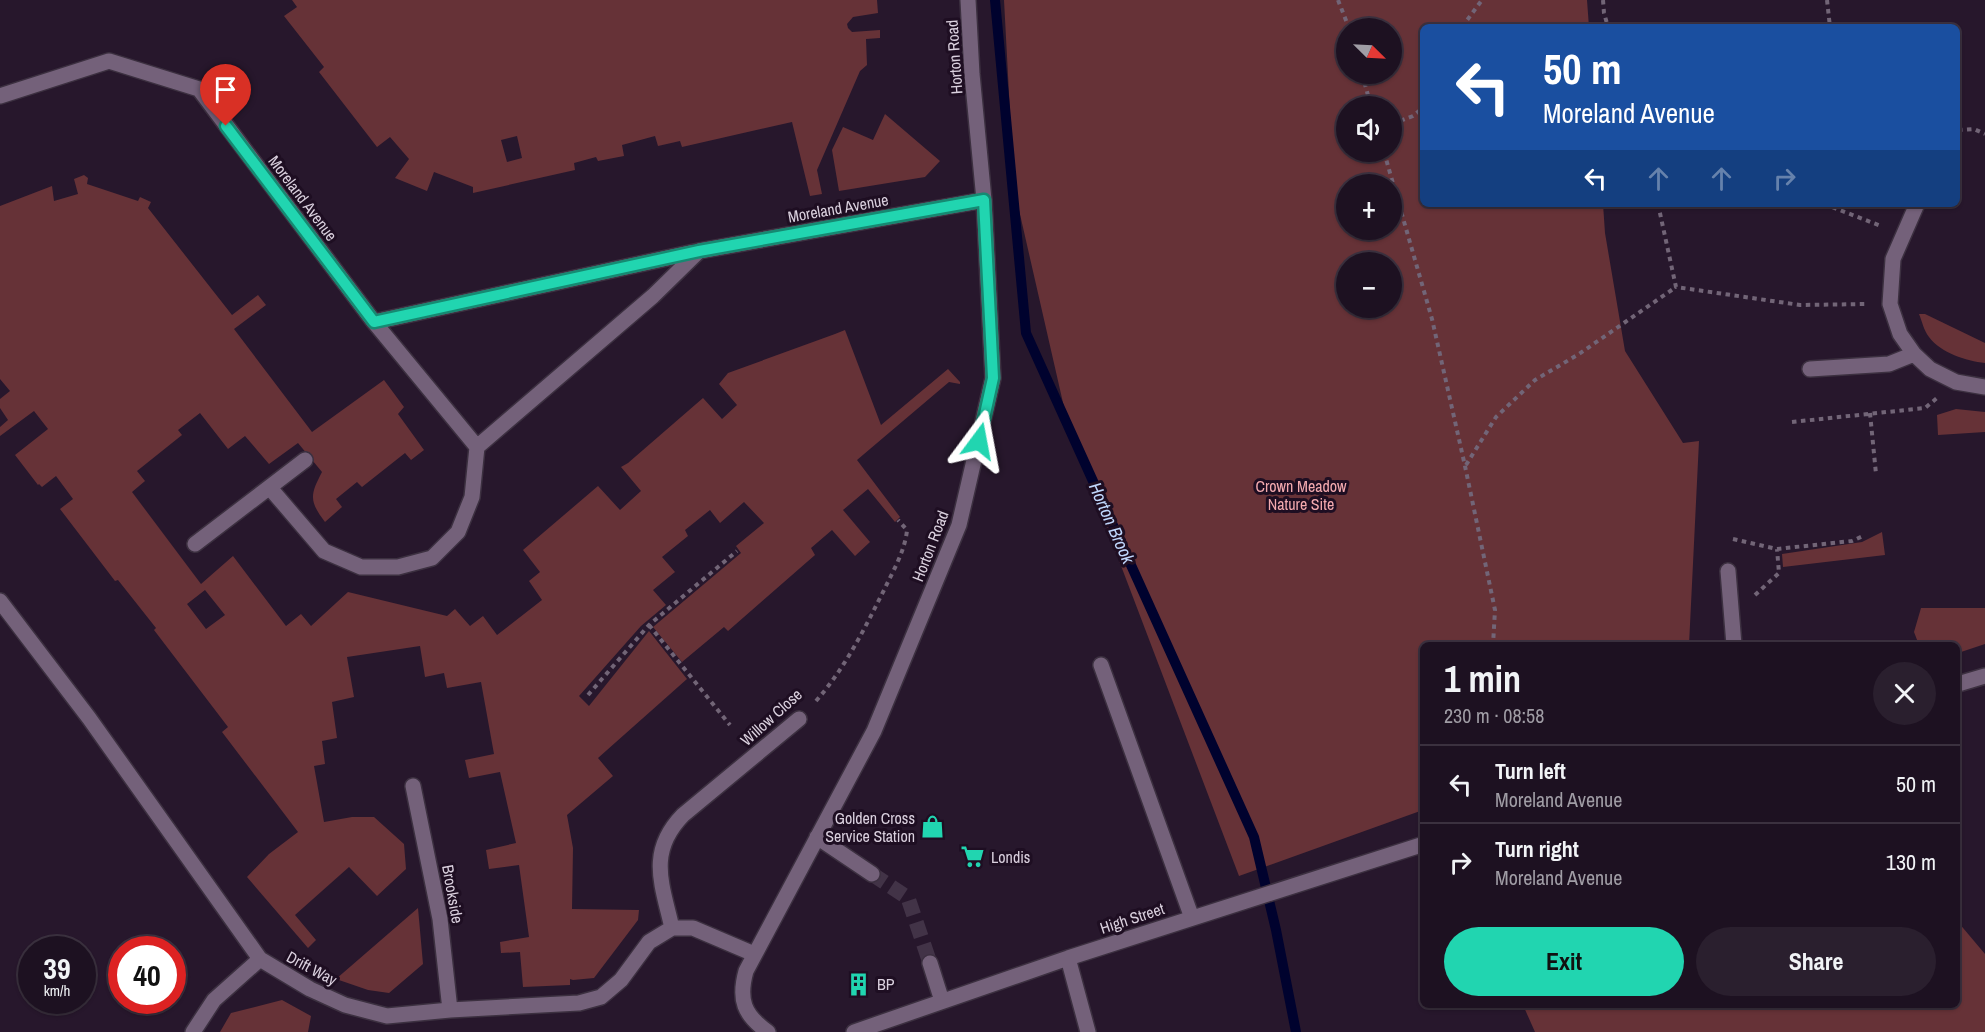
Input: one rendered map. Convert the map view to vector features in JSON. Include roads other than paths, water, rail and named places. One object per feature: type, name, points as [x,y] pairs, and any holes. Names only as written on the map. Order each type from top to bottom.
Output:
[{"type":"street","name":"Horton Road","points":[[760,1030],[745,1009],[744,978],[754,954],[874,731],[959,525],[993,378],[984,200],[972,74],[968,0]]},
{"type":"street","name":"Moreland Avenue","points":[[0,96],[109,61],[199,89],[374,322],[477,447]]},
{"type":"street","name":"Moreland Avenue","points":[[374,322],[699,251],[984,200]]},
{"type":"street","points":[[1916,207],[1893,259],[1890,304],[1900,334],[1914,354],[1930,369],[1956,382],[1985,387]]},
{"type":"street","points":[[270,488],[324,551],[360,567],[399,567],[432,558],[458,532],[472,497],[477,447],[652,296],[699,251]]},
{"type":"street","points":[[1810,369],[1889,364],[1914,354]]},
{"type":"street","points":[[195,544],[305,460]]},
{"type":"street","points":[[1728,571],[1734,642]]},
{"type":"street","name":"Drift Way","points":[[0,601],[89,718],[260,959],[310,989],[345,1005],[387,1016],[579,1003],[602,997],[621,980],[649,942],[672,928]]},
{"type":"street","points":[[1101,665],[1192,918]]},
{"type":"street","points":[[1960,683],[1985,676]]},
{"type":"street","name":"Willow Close","points":[[672,928],[660,876],[659,859],[663,843],[672,827],[683,815],[799,719]]},
{"type":"street","name":"Brookside","points":[[413,786],[440,919],[450,1010]]},
{"type":"street","points":[[817,837],[872,874]]},
{"type":"street","name":"High Street","points":[[854,1032],[1068,958],[1420,845]]},
{"type":"street","points":[[672,928],[693,928],[754,954]]},
{"type":"street","points":[[1068,958],[1088,1032]]},
{"type":"street","points":[[193,1032],[214,1000],[260,959]]},
{"type":"street","points":[[930,963],[942,1001]]},
{"type":"waterway","name":"Horton Brook","points":[[995,0],[1026,333],[1254,837],[1276,930],[1296,1032]]},
{"type":"tunnel","points":[[872,874],[908,898],[930,963]]},
{"type":"place","name":"Golden Cross Service Station","points":[[933,827]]},
{"type":"place","name":"Londis","points":[[973,857]]},
{"type":"place","name":"BP","points":[[859,984]]},
{"type":"park label","name":"Crown Meadow Nature Site","points":[[1301,495]]}]
